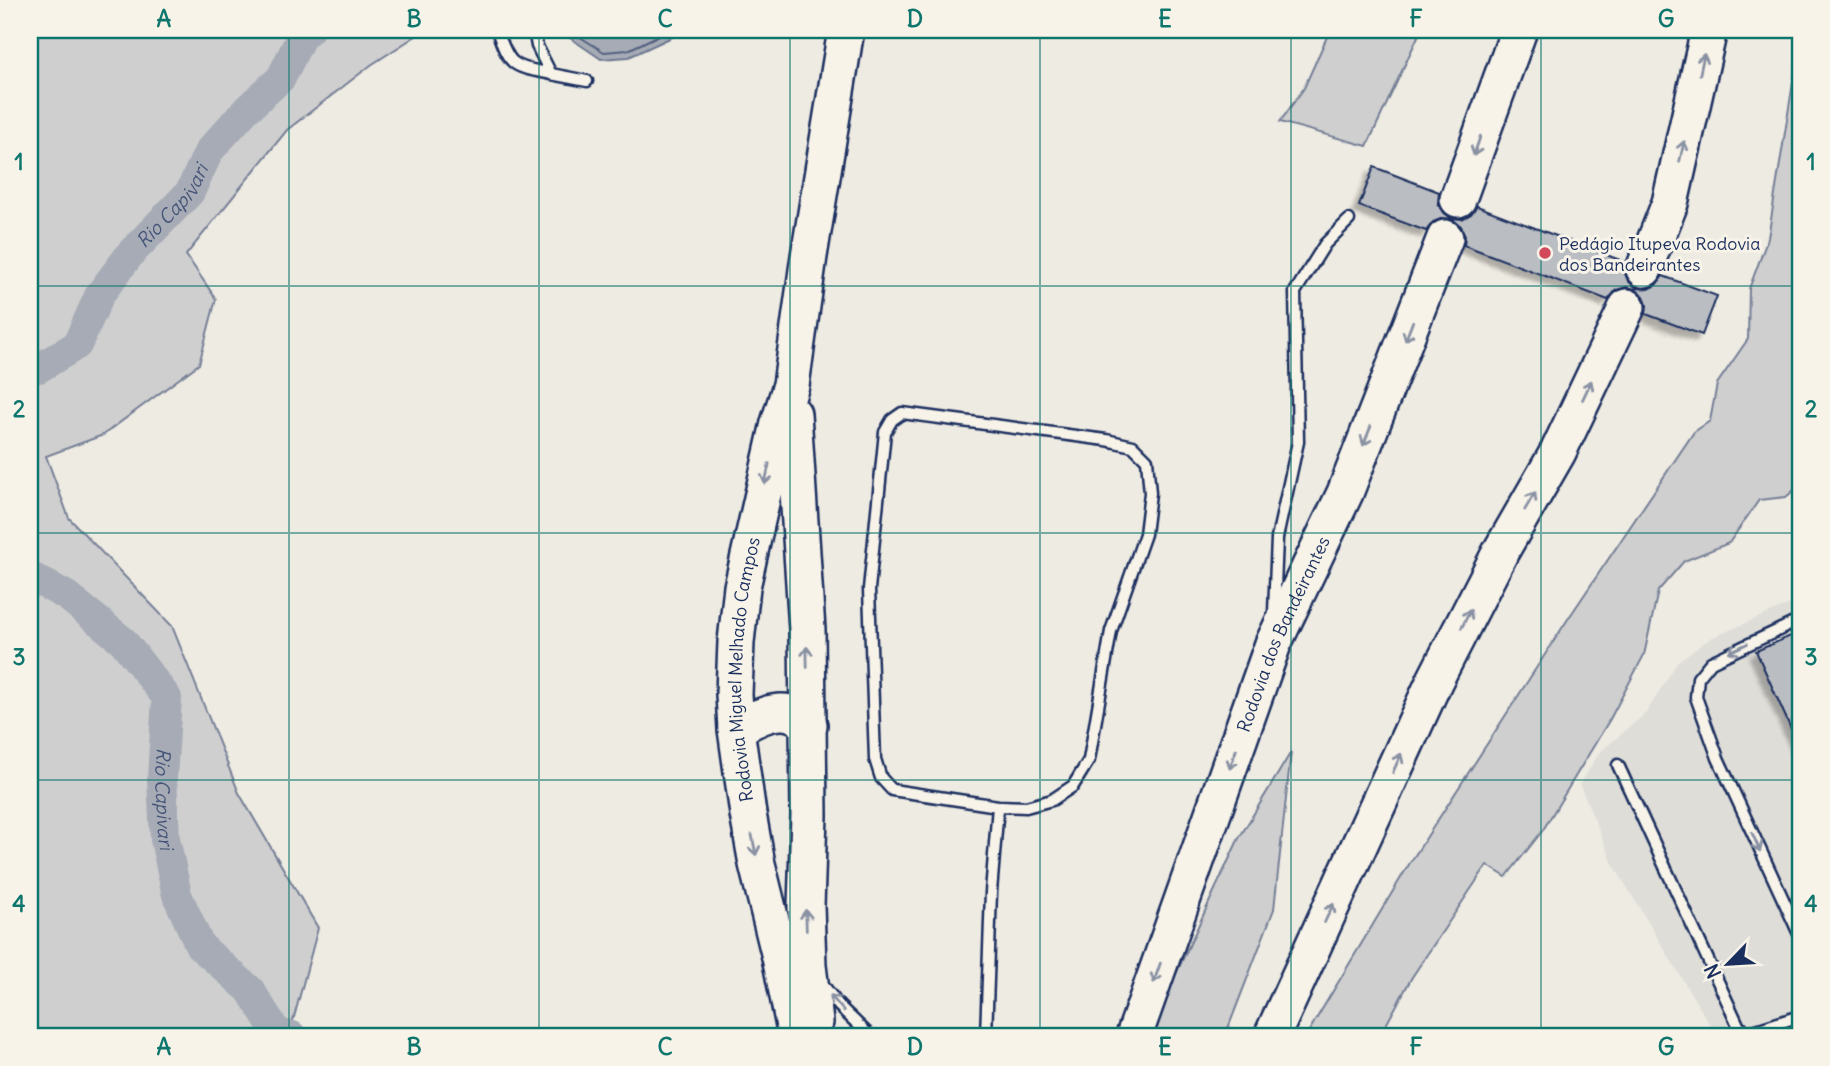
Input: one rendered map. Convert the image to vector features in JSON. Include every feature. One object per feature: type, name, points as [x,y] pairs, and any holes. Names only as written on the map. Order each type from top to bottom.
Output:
[{"type":"highway","name":"Rodovia Miguel Melhado Campos","points":[[796,1036],[752,839],[736,729],[736,642],[742,587],[779,423],[791,385],[846,30]]},
{"type":"highway","points":[[1458,199],[1519,30]]},
{"type":"highway","points":[[1644,269],[1670,203],[1709,30]]},
{"type":"highway","name":"Rodovia dos Bandeirantes","points":[[1134,1036],[1273,643],[1345,493],[1445,238]]},
{"type":"highway","points":[[1272,1036],[1435,680],[1501,551],[1558,452],[1627,307]]},
{"type":"highway","name":"Rodovia Miguel Melhado Campos","points":[[791,385],[807,630],[809,815],[806,906],[808,965],[816,1036]]},
{"type":"highway","points":[[736,729],[768,714],[782,712],[795,715],[809,725]]},
{"type":"lane","points":[[497,30],[505,53],[518,67],[587,81]]},
{"type":"lane","points":[[534,30],[537,46],[551,74]]},
{"type":"lane","points":[[1273,643],[1277,538],[1298,442],[1295,292],[1325,244],[1349,220]]},
{"type":"lane","points":[[902,413],[1106,440],[1133,446],[1147,460],[1150,492],[1145,534],[1111,631],[1089,760],[1073,786],[1052,800],[1026,807],[998,806],[892,790],[881,778],[875,759],[869,589],[885,432],[892,420],[902,413]]},
{"type":"lane","points":[[1800,620],[1711,662],[1698,678],[1696,697],[1718,758],[1800,936]]},
{"type":"lane","points":[[1618,765],[1739,1027],[1750,1032],[1800,1016]]},
{"type":"lane","points":[[986,1036],[998,806]]},
{"type":"lane","points":[[808,965],[839,1006],[870,1036]]},
{"type":"shaded area","points":[[30,30],[425,30],[371,65],[287,130],[186,255],[216,299],[199,364],[103,435],[46,456],[69,518],[172,626],[239,793],[318,928],[289,1036],[30,1036]]},
{"type":"shaded area","points":[[1330,30],[1421,30],[1367,146],[1280,122],[1304,88]]},
{"type":"shaded area","points":[[1800,39],[1800,485],[1786,497],[1759,500],[1729,543],[1684,561],[1658,591],[1644,655],[1610,719],[1543,830],[1506,877],[1487,865],[1412,977],[1380,1036],[1306,1036],[1408,866],[1568,619],[1694,432],[1710,421],[1717,384],[1748,339],[1749,289],[1768,238]]},
{"type":"shaded area","points":[[1800,600],[1800,1036],[1729,1036],[1713,1030],[1613,864],[1580,785],[1599,753],[1646,713],[1678,661],[1711,638]]},
{"type":"shaded area","points":[[1291,752],[1274,909],[1225,1036],[1148,1036],[1238,840]]},
{"type":"water","points":[[568,30],[687,30],[629,57],[601,59],[570,38]]},
{"type":"building","name":"Pedágio Itupeva Rodovia dos Bandeirantes","points":[[1374,167],[1439,192],[1438,203],[1442,211],[1451,218],[1462,219],[1471,214],[1477,206],[1625,262],[1624,271],[1628,281],[1637,288],[1648,289],[1656,285],[1663,276],[1717,296],[1702,335],[1646,314],[1644,296],[1635,289],[1626,287],[1616,290],[1608,300],[1464,245],[1465,236],[1461,226],[1452,219],[1443,218],[1433,222],[1426,231],[1359,206]]},
{"type":"building","points":[[1800,632],[1800,749],[1756,651]]},
{"type":"waterway","name":"Rio Capivari","points":[[30,367],[39,368],[77,345],[100,294],[131,253],[190,192],[209,151],[245,111],[281,78],[302,35],[309,30]]},
{"type":"waterway","name":"Rio Capivari","points":[[30,576],[67,596],[123,641],[167,698],[162,778],[165,839],[177,895],[200,946],[250,990],[277,1033],[292,1036]]},
{"type":"place","name":"Pedágio Itupeva Rodovia dos Bandeirantes","points":[[1545,253]]}]
